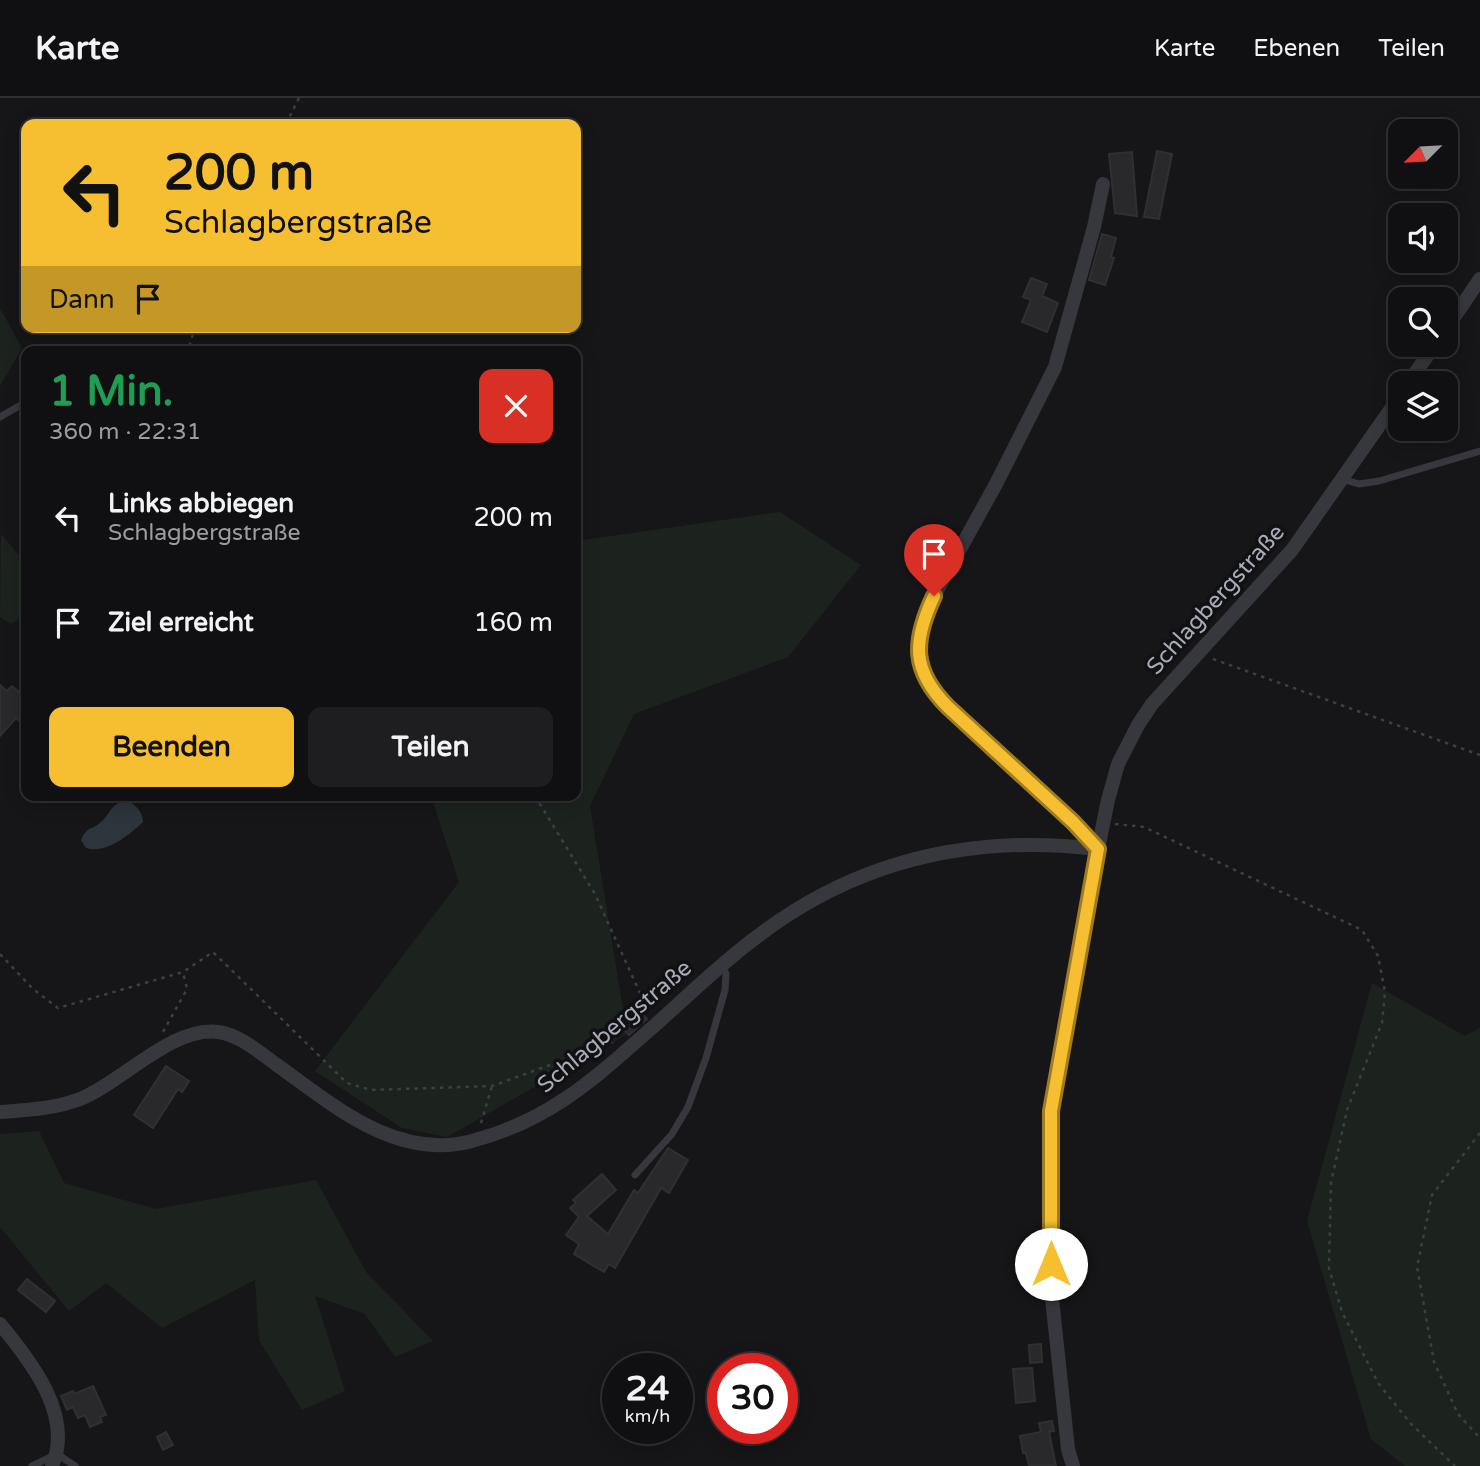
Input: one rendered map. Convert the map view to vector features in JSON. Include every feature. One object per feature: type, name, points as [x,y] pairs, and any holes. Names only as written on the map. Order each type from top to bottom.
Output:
[{"type":"street","points":[[1098,849],[1073,822],[941,700],[923,671],[918,650],[920,629],[930,605],[996,484],[1055,367],[1094,227],[1103,184]]},
{"type":"street","points":[[1458,311],[1480,279]]},
{"type":"street","name":"Schlagbergstraße","points":[[1073,1466],[1068,1449],[1051,1289],[1051,1111],[1098,849],[1113,782],[1126,745],[1152,704],[1292,550],[1388,413]]},
{"type":"street","name":"Schlagbergstraße","points":[[0,1112],[54,1106],[81,1099],[157,1052],[187,1037],[208,1031],[230,1035],[258,1051],[347,1115],[377,1131],[413,1142],[430,1144],[450,1145],[476,1140],[519,1126],[552,1108],[596,1077],[758,935],[828,891],[876,869],[921,857],[995,846],[1037,844],[1098,849]]},
{"type":"street","points":[[0,1324],[31,1366],[51,1404],[58,1429],[54,1460]]},
{"type":"lane","points":[[0,417],[21,405]]},
{"type":"lane","points":[[1342,479],[1359,485],[1480,452]]},
{"type":"lane","name":"Schlagbergstraße","points":[[635,1175],[676,1129],[696,1089],[725,990],[726,974],[722,966]]},
{"type":"lane","points":[[32,1466],[54,1460],[75,1466]]},
{"type":"path","points":[[288,119],[299,98]]},
{"type":"path","points":[[1197,654],[1480,755]]},
{"type":"path","points":[[538,801],[595,894],[645,1001],[651,1017],[650,1029]]},
{"type":"path","points":[[1104,823],[1144,827],[1338,918],[1362,930],[1378,956],[1385,992],[1382,1023],[1347,1110],[1331,1183],[1329,1268],[1342,1312],[1378,1383],[1411,1424],[1455,1466]]},
{"type":"path","points":[[0,954],[33,989],[58,1008],[183,972],[213,952],[347,1083],[371,1090],[492,1086],[624,1039]]},
{"type":"path","points":[[157,1052],[161,1036],[187,989],[183,972]]},
{"type":"path","points":[[476,1140],[492,1086]]},
{"type":"path","points":[[1480,1133],[1432,1195],[1417,1267],[1434,1362],[1458,1414],[1480,1438]]},
{"type":"shaded area","points":[[0,308],[21,350],[0,386]]},
{"type":"shaded area","points":[[780,512],[861,565],[788,657],[634,714],[590,806],[627,1034],[447,1137],[402,1128],[315,1071],[459,882],[433,801],[581,801],[581,540]]},
{"type":"shaded area","points":[[1,534],[21,558],[21,618],[11,624],[0,617]]},
{"type":"shaded area","points":[[123,801],[132,803],[138,808],[143,822],[124,838],[109,846],[86,848],[81,840],[86,832],[98,825]]},
{"type":"shaded area","points":[[1372,983],[1465,1036],[1480,1028],[1480,1466],[1405,1466],[1371,1439],[1307,1221]]},
{"type":"shaded area","points":[[39,1131],[64,1183],[156,1209],[316,1180],[366,1272],[433,1341],[395,1357],[365,1314],[315,1296],[345,1391],[302,1410],[259,1340],[255,1280],[162,1328],[106,1283],[69,1311],[0,1227],[0,1134]]},
{"type":"building","points":[[1157,151],[1172,154],[1159,219],[1144,217]]},
{"type":"building","points":[[1132,152],[1137,216],[1115,213],[1109,154]]},
{"type":"building","points":[[1102,234],[1116,238],[1111,257],[1114,258],[1105,285],[1089,280]]},
{"type":"building","points":[[1031,278],[1047,284],[1042,296],[1058,303],[1047,332],[1022,322],[1031,300],[1023,297]]},
{"type":"building","points":[[0,685],[7,691],[12,686],[21,694],[21,722],[16,718],[0,736]]},
{"type":"building","points":[[640,1011],[647,1019],[629,1035],[621,1026]]},
{"type":"building","points":[[166,1066],[189,1081],[182,1092],[178,1089],[153,1128],[134,1115]]},
{"type":"building","points":[[668,1148],[688,1160],[669,1193],[661,1188],[615,1268],[609,1264],[604,1272],[574,1254],[579,1244],[566,1235],[579,1217],[570,1208],[576,1203],[573,1200],[602,1174],[616,1190],[587,1216],[608,1234],[634,1190],[638,1193]]},
{"type":"building","points":[[27,1279],[55,1301],[46,1312],[18,1290]]},
{"type":"building","points":[[1041,1344],[1042,1362],[1030,1363],[1029,1345]]},
{"type":"building","points":[[1032,1368],[1035,1401],[1016,1403],[1013,1369]]},
{"type":"building","points":[[93,1386],[106,1415],[100,1417],[102,1422],[90,1427],[85,1415],[78,1418],[73,1407],[67,1410],[61,1396]]},
{"type":"building","points":[[1052,1421],[1054,1431],[1049,1432],[1056,1466],[1029,1466],[1020,1436],[1041,1432],[1039,1423]]},
{"type":"building","points":[[166,1432],[173,1445],[163,1450],[157,1437]]},
{"type":"route","points":[[934,596],[920,629],[918,650],[919,661],[934,691],[1098,849],[1051,1111],[1051,1264]]}]
